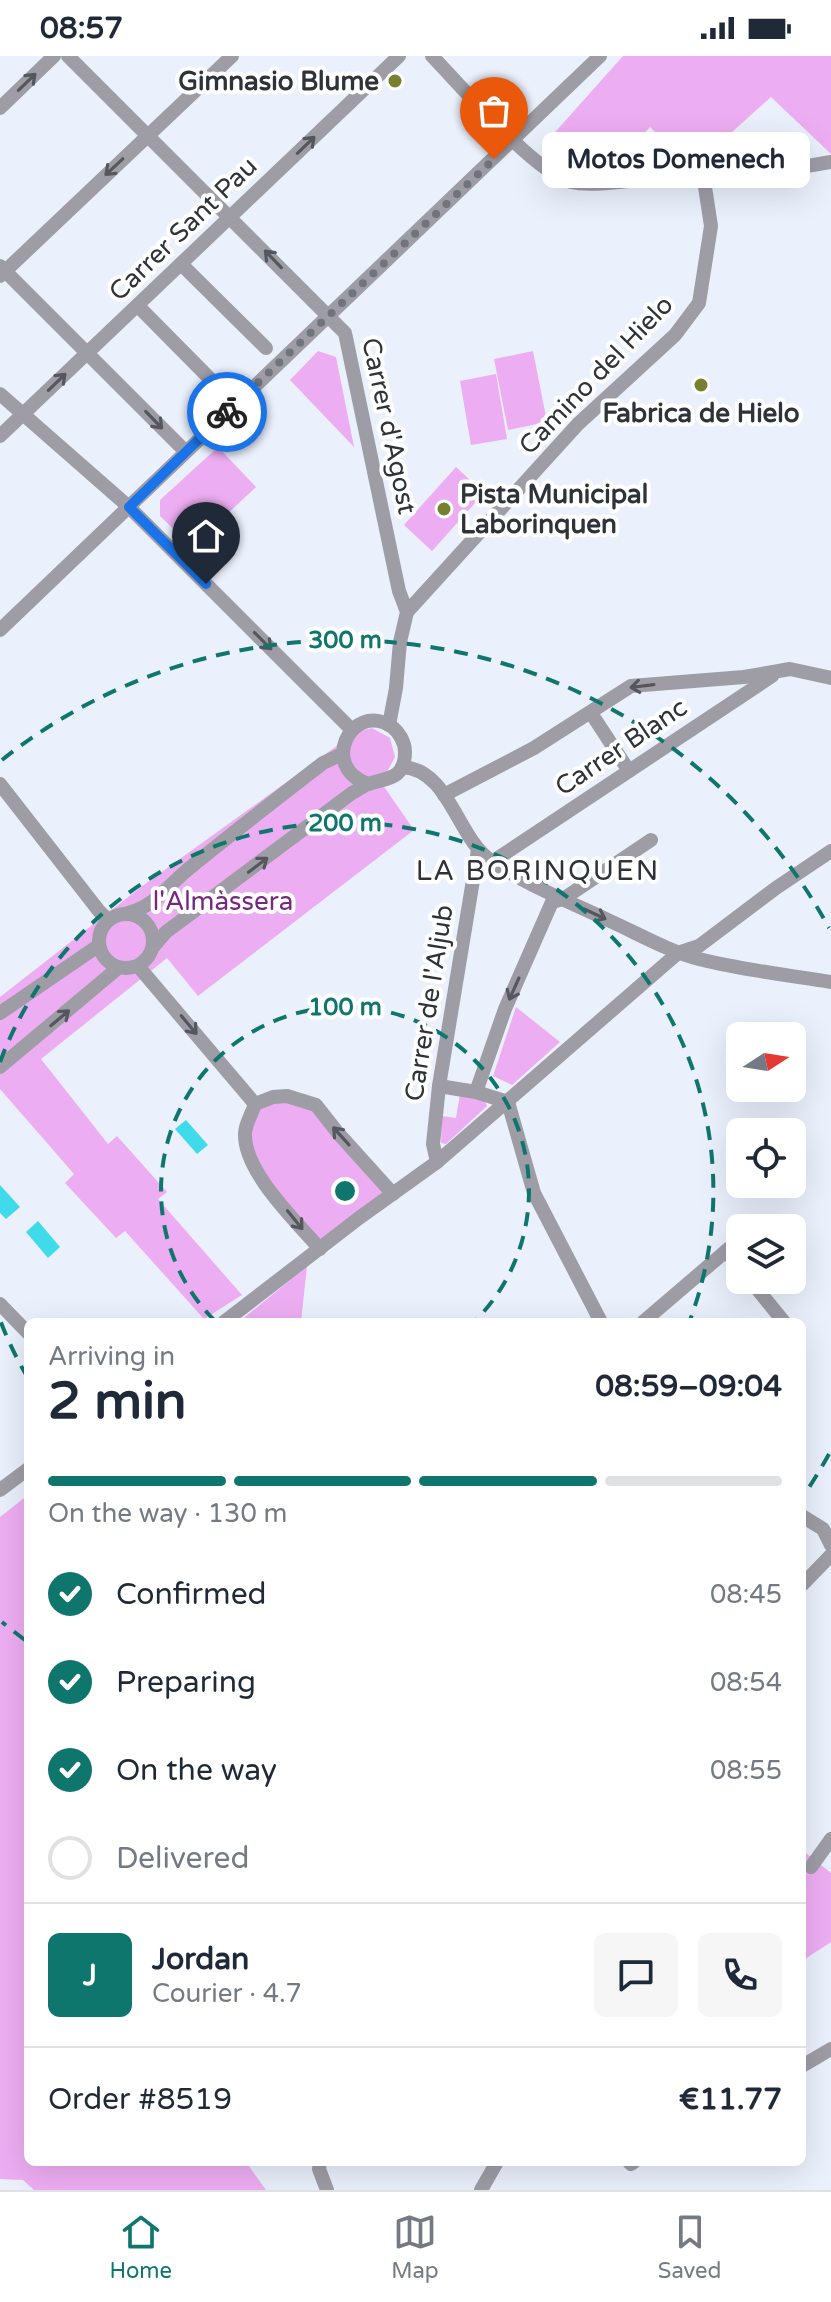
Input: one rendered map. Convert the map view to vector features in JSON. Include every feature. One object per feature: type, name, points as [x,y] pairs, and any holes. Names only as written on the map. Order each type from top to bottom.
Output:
[{"type":"street","points":[[0,108],[54,56]]},
{"type":"street","name":"Carrer d'Agost","points":[[68,56],[345,333],[399,591],[407,612],[389,725]]},
{"type":"street","points":[[185,451],[2,270],[232,56]]},
{"type":"street","name":"Carrer Sant Pau","points":[[0,436],[399,56]]},
{"type":"street","points":[[432,56],[527,155],[571,182],[798,169],[831,162]]},
{"type":"street","points":[[0,630],[600,56]]},
{"type":"street","name":"Camino del Hielo","points":[[407,612],[578,424],[675,335],[699,303],[711,226],[703,174]]},
{"type":"street","points":[[181,264],[266,348]]},
{"type":"street","points":[[138,306],[223,392]]},
{"type":"street","points":[[0,394],[129,507],[352,730]]},
{"type":"street","points":[[444,795],[534,748],[631,686],[776,673],[790,669],[831,678]]},
{"type":"street","name":"Carrer Blanc","points":[[492,862],[776,673]]},
{"type":"street","points":[[591,713],[629,771]]},
{"type":"street","points":[[0,1067],[118,968],[138,966],[147,959],[166,932],[352,793],[394,777],[402,767],[404,744],[389,725],[371,721],[352,730],[346,738],[342,754],[346,767],[355,778],[369,784]]},
{"type":"street","points":[[118,968],[107,962],[98,946],[101,928],[108,920],[115,915],[142,910],[159,898],[188,869],[298,782],[323,763],[342,754]]},
{"type":"street","points":[[402,767],[412,767],[427,775],[444,795],[478,850],[492,862],[563,899],[678,953],[701,960],[831,982]]},
{"type":"street","points":[[0,784],[108,920]]},
{"type":"street","points":[[476,1092],[505,1009],[552,902],[563,899],[651,840]]},
{"type":"street","name":"Carrer de l'Aljub","points":[[437,1162],[433,1144],[439,1086],[478,850]]},
{"type":"street","points":[[229,1318],[437,1162],[678,953],[699,946],[831,851]]},
{"type":"street","points":[[128,913],[144,921],[151,931],[153,947]]},
{"type":"street","points":[[0,1013],[98,946]]},
{"type":"street","points":[[138,966],[255,1104]]},
{"type":"street","points":[[439,1086],[476,1092],[508,1102]]},
{"type":"street","points":[[320,1249],[267,1186],[246,1152],[245,1130],[255,1104],[273,1097],[287,1096],[316,1105],[393,1194]]},
{"type":"street","points":[[508,1102],[534,1193],[599,1318]]},
{"type":"street","points":[[648,1318],[726,1251]]},
{"type":"street","points":[[761,1294],[781,1318]]},
{"type":"street","points":[[0,1304],[24,1329]]},
{"type":"street","points":[[0,1490],[24,1472]]},
{"type":"street","points":[[806,1518],[823,1529],[831,1545]]},
{"type":"street","points":[[806,1581],[831,1555]]},
{"type":"street","points":[[811,1867],[831,1839]]},
{"type":"street","points":[[806,2064],[831,2049]]},
{"type":"street","points":[[319,2166],[327,2190]]},
{"type":"street","points":[[481,2190],[495,2166]]},
{"type":"green space","points":[[623,56],[831,56],[831,154],[771,97],[692,168],[650,127],[608,172],[578,169],[549,139]]},
{"type":"green space","points":[[318,351],[336,357],[354,447],[290,380]]},
{"type":"green space","points":[[533,351],[547,422],[508,430],[494,359]]},
{"type":"green space","points":[[496,374],[507,439],[471,445],[460,381]]},
{"type":"green space","points":[[218,447],[256,487],[192,547],[160,516],[160,500]]},
{"type":"green space","name":"Pista Municipal Laborinquen","points":[[456,467],[484,493],[432,551],[404,525]]},
{"type":"green space","name":"l'Almàssera","points":[[372,728],[390,738],[395,757],[387,772],[378,778],[414,830],[198,996],[167,958],[41,1059],[108,1144],[117,1136],[167,1192],[158,1199],[242,1295],[203,1318],[125,1231],[116,1238],[65,1183],[74,1174],[0,1089],[0,997],[141,887],[356,732]]},
{"type":"green space","points":[[516,1007],[560,1042],[512,1085],[493,1076]]},
{"type":"green space","points":[[460,1094],[484,1099],[487,1106],[446,1144],[441,1143],[442,1116],[456,1118]]},
{"type":"green space","points":[[272,1097],[316,1105],[393,1194],[320,1249],[246,1152],[255,1104]]},
{"type":"green space","points":[[307,1266],[301,1318],[244,1318]]},
{"type":"green space","points":[[24,1498],[24,2166],[249,2166],[266,2190],[34,2190],[23,2180],[0,2179],[0,1517]]},
{"type":"green space","points":[[806,1853],[831,1873],[831,1942],[806,1958]]},
{"type":"water","points":[[186,1120],[208,1145],[197,1154],[175,1129]]},
{"type":"water","points":[[0,1185],[20,1207],[6,1219],[0,1213]]},
{"type":"water","points":[[38,1221],[60,1247],[48,1258],[26,1232]]},
{"type":"way so far","points":[[227,412],[494,159]]},
{"type":"place","name":"Gimnasio Blume","points":[[395,81]]},
{"type":"place","name":"Motos Domenech","points":[[494,159]]},
{"type":"place","name":"Fabrica de Hielo","points":[[701,385]]},
{"type":"place","name":"Pista Municipal Laborinquen","points":[[444,509]]},
{"type":"district","name":"LA BORINQUEN","points":[[538,871]]},
{"type":"route","points":[[206,584],[129,507],[227,412]]}]
